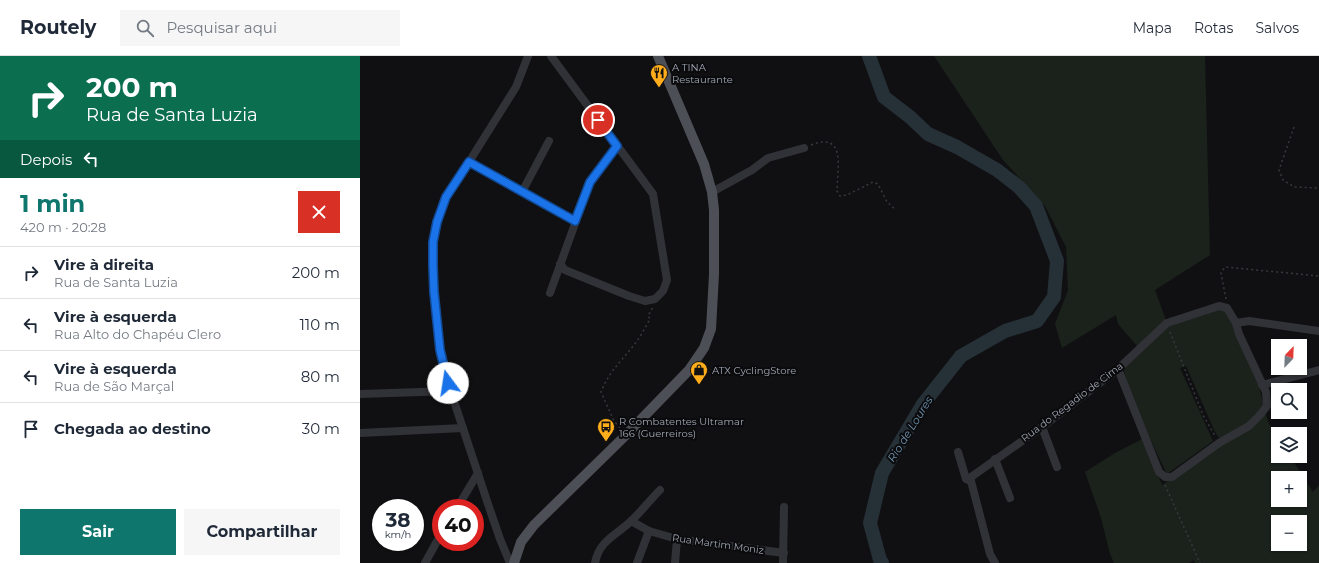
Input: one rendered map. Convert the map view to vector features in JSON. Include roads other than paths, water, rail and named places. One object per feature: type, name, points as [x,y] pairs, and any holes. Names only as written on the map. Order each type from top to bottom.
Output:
[{"type":"main road","points":[[514,563],[521,542],[534,525],[626,435],[689,370],[704,348],[710,329],[714,274],[714,210],[712,192],[702,158],[658,56]]},
{"type":"street","points":[[510,563],[500,539],[463,428],[440,350],[434,285],[433,242],[437,222],[446,197],[516,87],[528,56]]},
{"type":"street","points":[[551,56],[653,194],[667,280],[663,292],[655,299],[645,301],[565,270],[560,264]]},
{"type":"street","points":[[522,192],[549,142]]},
{"type":"street","points":[[550,292],[590,182],[617,146]]},
{"type":"street","points":[[712,192],[752,170],[768,158],[804,148]]},
{"type":"street","points":[[469,162],[575,221]]},
{"type":"street","name":"Rua do Regadio de Cima","points":[[971,481],[971,477],[1042,427],[1118,370],[1167,323],[1219,306],[1227,308],[1236,323]]},
{"type":"street","points":[[1118,370],[1159,472],[1165,477],[1172,477],[1219,443],[1249,426],[1267,406],[1266,392],[1239,334],[1236,323],[1249,321],[1319,331]]},
{"type":"street","points":[[1262,385],[1319,370]]},
{"type":"street","points":[[360,394],[452,391]]},
{"type":"street","points":[[1042,427],[1057,467]]},
{"type":"street","points":[[360,433],[463,428]]},
{"type":"street","points":[[958,452],[966,479],[971,481],[990,554],[995,563]]},
{"type":"street","points":[[995,459],[1010,498]]},
{"type":"street","points":[[462,499],[478,473]]},
{"type":"street","points":[[595,563],[597,554],[608,539],[631,521],[660,490]]},
{"type":"street","points":[[783,563],[784,507]]},
{"type":"street","name":"Rua Martim Moniz","points":[[631,521],[649,531],[677,539],[784,553]]},
{"type":"street","points":[[637,563],[649,531]]},
{"type":"street","points":[[675,563],[677,539]]},
{"type":"street","points":[[425,563],[432,550]]},
{"type":"waterway","name":"Rio de Loures","points":[[869,56],[884,97],[910,117],[928,134],[957,147],[997,170],[1019,187],[1036,206],[1057,261],[1054,297],[1037,321],[1005,331],[961,356],[923,404],[882,473],[870,523],[882,563]]},
{"type":"place","name":"A TINA Restaurante","points":[[659,88]]},
{"type":"place","name":"ATX CyclingStore","points":[[699,385]]},
{"type":"place","name":"R Combatentes Ultramar 166 (Guerreiros)","points":[[606,442]]}]
